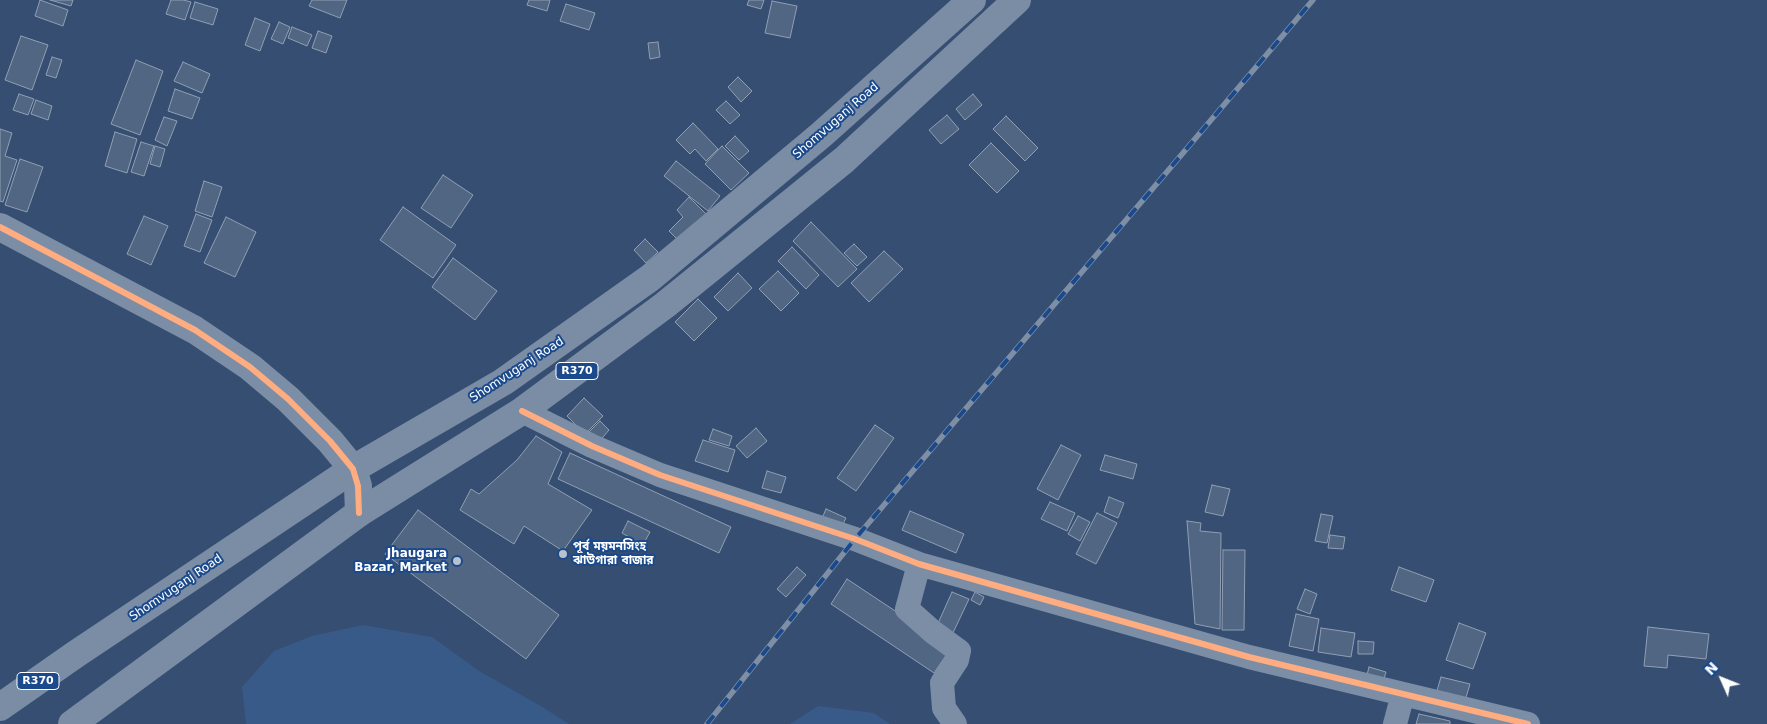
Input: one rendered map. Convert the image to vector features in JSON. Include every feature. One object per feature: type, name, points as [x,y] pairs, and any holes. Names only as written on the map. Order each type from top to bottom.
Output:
[{"type":"main road","name":"Shomvuganj Road","points":[[0,707],[353,469],[504,382],[650,278],[821,135],[972,0]]},
{"type":"main road","name":"R370","points":[[72,724],[360,513],[522,411],[665,305],[844,160],[1017,0]]},
{"type":"street","points":[[0,227],[196,330],[250,367],[288,399],[330,441],[353,469],[358,486],[360,513]]},
{"type":"street","points":[[522,411],[592,446],[660,475],[855,539],[919,564],[1250,657],[1528,724]]},
{"type":"street","points":[[919,564],[907,609],[933,632],[959,651],[957,660],[942,682],[944,708],[955,724]]},
{"type":"street","points":[[1395,724],[1403,694]]},
{"type":"water","points":[[363,625],[432,637],[479,671],[569,724],[246,724],[242,687],[274,651],[312,636]]},
{"type":"water","points":[[818,706],[874,713],[890,724],[790,724]]},
{"type":"building","points":[[40,0],[68,10],[63,26],[35,16]]},
{"type":"building","points":[[50,0],[73,0],[71,6]]},
{"type":"building","points":[[171,0],[191,2],[185,20],[166,14]]},
{"type":"building","points":[[312,0],[347,0],[340,18],[309,6]]},
{"type":"building","points":[[529,0],[550,0],[547,11],[527,5]]},
{"type":"building","points":[[749,0],[764,0],[761,9],[747,5]]},
{"type":"building","points":[[772,1],[797,6],[790,38],[765,33]]},
{"type":"building","points":[[195,2],[218,9],[213,25],[190,18]]},
{"type":"building","points":[[566,4],[595,13],[589,30],[560,21]]},
{"type":"building","points":[[255,18],[270,24],[260,51],[245,45]]},
{"type":"building","points":[[279,22],[290,27],[283,44],[271,39]]},
{"type":"building","points":[[292,27],[312,35],[307,46],[288,38]]},
{"type":"building","points":[[318,31],[332,36],[326,53],[312,48]]},
{"type":"building","points":[[21,36],[48,45],[32,90],[5,80]]},
{"type":"building","points":[[658,42],[660,57],[650,59],[648,43]]},
{"type":"building","points":[[52,57],[62,60],[56,78],[46,75]]},
{"type":"building","points":[[136,60],[163,71],[140,135],[111,124]]},
{"type":"building","points":[[183,62],[210,74],[202,93],[174,81]]},
{"type":"building","points":[[738,77],[752,91],[741,102],[728,87]]},
{"type":"building","points":[[175,89],[200,98],[192,119],[168,111]]},
{"type":"building","points":[[19,94],[34,99],[28,115],[13,110]]},
{"type":"building","points":[[973,94],[982,105],[965,120],[956,109]]},
{"type":"building","points":[[36,100],[52,106],[48,120],[31,114]]},
{"type":"building","points":[[726,101],[740,115],[730,124],[716,110]]},
{"type":"building","points":[[947,115],[959,129],[941,144],[929,130]]},
{"type":"building","points":[[1006,116],[1038,148],[1025,161],[993,129]]},
{"type":"building","points":[[164,117],[177,121],[167,146],[155,140]]},
{"type":"building","points":[[693,123],[718,149],[706,161],[695,149],[690,154],[676,140]]},
{"type":"building","points":[[0,129],[12,133],[5,156],[17,160],[3,202],[0,201]]},
{"type":"building","points":[[115,132],[137,139],[127,173],[105,166]]},
{"type":"building","points":[[735,136],[749,151],[739,160],[725,146]]},
{"type":"building","points":[[141,142],[154,146],[144,176],[131,172]]},
{"type":"building","points":[[991,143],[1019,171],[997,193],[969,165]]},
{"type":"building","points":[[155,146],[165,149],[160,167],[150,164]]},
{"type":"building","points":[[722,146],[749,173],[731,190],[705,164]]},
{"type":"building","points":[[20,159],[43,167],[27,212],[5,205]]},
{"type":"building","points":[[676,161],[720,196],[708,211],[664,176]]},
{"type":"building","points":[[443,175],[473,195],[451,228],[421,208]]},
{"type":"building","points":[[204,181],[222,187],[212,217],[195,211]]},
{"type":"building","points":[[689,197],[708,216],[681,243],[669,231],[683,217],[677,210]]},
{"type":"building","points":[[403,207],[456,245],[433,278],[380,240]]},
{"type":"building","points":[[196,214],[212,220],[200,252],[184,246]]},
{"type":"building","points":[[144,216],[168,226],[151,265],[127,254]]},
{"type":"building","points":[[226,217],[256,232],[235,277],[204,263]]},
{"type":"building","points":[[811,222],[857,269],[838,287],[793,241]]},
{"type":"building","points":[[645,239],[658,252],[646,263],[634,250]]},
{"type":"building","points":[[854,244],[867,257],[857,266],[844,253]]},
{"type":"building","points":[[792,247],[819,275],[806,289],[778,261]]},
{"type":"building","points":[[884,251],[903,269],[869,302],[851,283]]},
{"type":"building","points":[[453,258],[497,291],[475,320],[432,287]]},
{"type":"building","points":[[778,271],[799,293],[781,311],[759,289]]},
{"type":"building","points":[[738,273],[752,288],[728,311],[714,297]]},
{"type":"building","points":[[698,299],[717,318],[694,341],[675,322]]},
{"type":"building","points":[[584,398],[603,416],[585,434],[567,416]]},
{"type":"building","points":[[600,421],[609,430],[598,443],[588,433]]},
{"type":"building","points":[[875,425],[894,438],[856,491],[837,478]]},
{"type":"building","points":[[756,428],[767,441],[747,458],[736,446]]},
{"type":"building","points":[[713,429],[732,436],[729,446],[709,440]]},
{"type":"building","points":[[536,436],[562,452],[548,484],[592,510],[563,551],[524,526],[514,544],[460,510],[471,489],[479,494],[517,460]]},
{"type":"building","points":[[703,440],[735,450],[728,472],[695,461]]},
{"type":"building","points":[[1061,445],[1081,455],[1058,500],[1037,489]]},
{"type":"building","points":[[570,453],[731,527],[719,553],[558,479]]},
{"type":"building","points":[[1105,455],[1137,464],[1133,479],[1100,470]]},
{"type":"building","points":[[767,471],[786,477],[781,493],[762,488]]},
{"type":"building","points":[[1212,485],[1230,489],[1223,516],[1205,512]]},
{"type":"building","points":[[1109,497],[1124,503],[1118,518],[1104,512]]},
{"type":"building","points":[[1050,502],[1075,513],[1067,531],[1041,519]]},
{"type":"building","points":[[826,509],[846,518],[839,532],[820,523]]},
{"type":"building","points":[[418,510],[559,615],[526,659],[385,554]]},
{"type":"building","points":[[910,511],[964,534],[956,553],[902,530]]},
{"type":"building","points":[[1097,513],[1117,523],[1096,564],[1076,554]]},
{"type":"building","points":[[1321,514],[1333,516],[1327,543],[1315,541]]},
{"type":"building","points":[[1078,516],[1090,522],[1080,541],[1068,534]]},
{"type":"building","points":[[628,521],[650,532],[643,545],[622,533]]},
{"type":"building","points":[[1187,521],[1201,523],[1200,531],[1221,533],[1220,629],[1195,624]]},
{"type":"building","points":[[1330,535],[1345,537],[1343,549],[1328,548]]},
{"type":"building","points":[[1223,550],[1245,550],[1244,630],[1222,630]]},
{"type":"building","points":[[797,567],[806,575],[786,597],[777,589]]},
{"type":"building","points":[[1399,567],[1434,580],[1426,602],[1391,590]]},
{"type":"building","points":[[847,579],[951,648],[934,673],[831,604]]},
{"type":"building","points":[[1305,589],[1317,594],[1310,614],[1297,609]]},
{"type":"building","points":[[952,592],[969,599],[951,637],[935,630]]},
{"type":"building","points":[[975,592],[984,597],[980,605],[971,600]]},
{"type":"building","points":[[1296,614],[1319,619],[1313,651],[1289,646]]},
{"type":"building","points":[[1459,623],[1486,633],[1473,669],[1446,660]]},
{"type":"building","points":[[1648,627],[1709,634],[1706,659],[1668,655],[1667,668],[1644,666]]},
{"type":"building","points":[[1321,628],[1355,633],[1351,657],[1318,652]]},
{"type":"building","points":[[1358,641],[1374,642],[1373,654],[1358,654]]},
{"type":"building","points":[[1369,667],[1386,672],[1383,682],[1366,679]]},
{"type":"building","points":[[1441,677],[1470,684],[1465,701],[1436,694]]},
{"type":"building","points":[[1419,714],[1450,721],[1450,724],[1416,724]]},
{"type":"railway","points":[[707,724],[855,539],[1313,0]]},
{"type":"cycle path","points":[[0,227],[195,330],[250,367],[288,399],[330,441],[353,469],[358,486],[359,513]]},
{"type":"cycle path","points":[[522,411],[592,446],[660,475],[855,539],[919,564],[1249,657],[1528,724]]},
{"type":"place","name":"পূর্ব ময়মনসিংহ ঝাউগারা বাজার","points":[[563,554]]},
{"type":"place","name":"Jhaugara Bazar, Market","points":[[457,561]]}]
